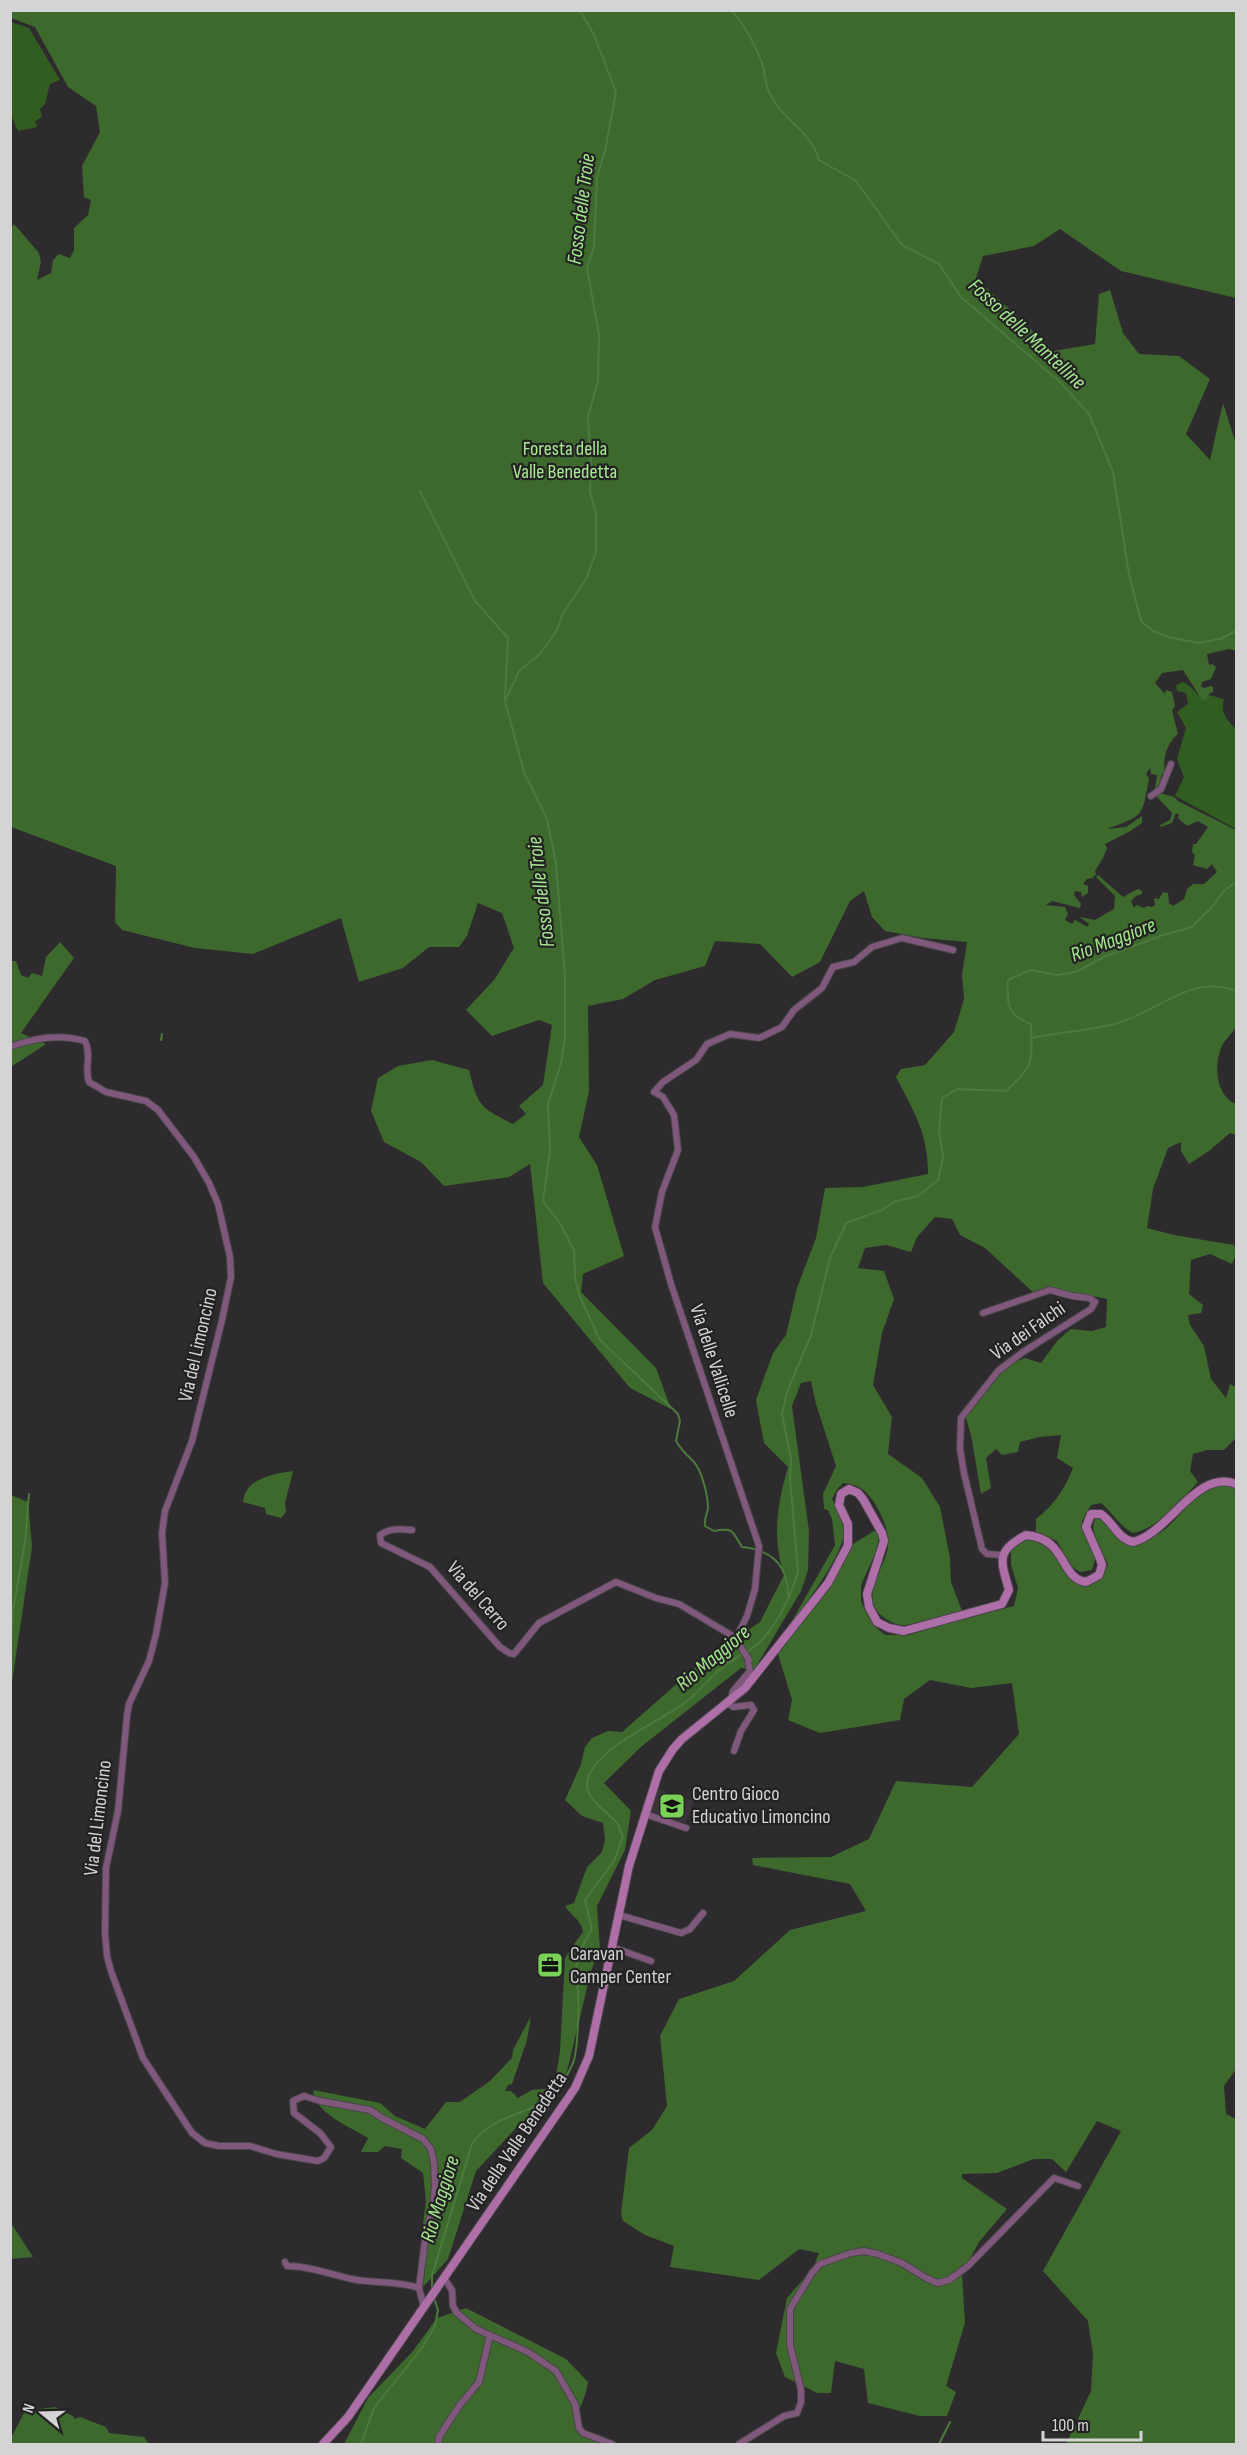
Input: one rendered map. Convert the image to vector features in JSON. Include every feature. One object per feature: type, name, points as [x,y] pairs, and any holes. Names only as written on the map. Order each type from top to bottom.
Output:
[{"type":"main road","points":[[1002,1555],[1012,1542],[1026,1535],[1032,1536],[1053,1545],[1074,1577],[1086,1582],[1099,1575],[1102,1565],[1086,1527],[1091,1514],[1101,1514],[1120,1537],[1133,1542],[1147,1535],[1205,1487],[1222,1480],[1236,1484]]},
{"type":"main road","name":"Via della Valle Benedetta","points":[[323,2445],[348,2417],[575,2088],[589,2056],[629,1866],[659,1771],[672,1749],[751,1681],[828,1583],[843,1557],[849,1534],[848,1524],[839,1505],[839,1499],[845,1490],[854,1491],[863,1499],[882,1533],[884,1547],[869,1586],[867,1601],[872,1616],[888,1628],[910,1630],[1002,1604],[1009,1590],[1001,1562],[1002,1555]]},
{"type":"street","points":[[1151,796],[1161,789],[1172,764]]},
{"type":"street","name":"Via delle Vallicelle","points":[[738,1641],[753,1596],[759,1546],[655,1227],[662,1192],[678,1150],[674,1115],[663,1097],[654,1092],[663,1082],[696,1060],[707,1044],[730,1034],[759,1038],[782,1027],[794,1010],[822,988],[833,967],[854,963],[872,947],[902,938],[954,950]]},
{"type":"street","name":"Via del Limoncino","points":[[10,1047],[44,1039],[72,1037],[85,1041],[89,1048],[86,1069],[89,1082],[106,1092],[133,1097],[152,1105],[194,1157],[218,1204],[230,1257],[231,1277],[192,1441],[165,1511],[162,1533],[165,1583],[149,1661],[129,1704],[118,1811],[106,1868],[104,1903],[107,1956],[130,2026],[143,2058],[192,2133],[204,2143],[219,2146],[249,2146],[276,2154],[318,2161],[324,2158],[331,2147],[327,2140],[294,2113],[293,2101],[304,2096],[370,2110],[423,2139],[433,2156],[435,2185],[419,2288],[426,2304]]},
{"type":"street","name":"Via dei Falchi","points":[[982,1313],[1050,1290],[1089,1298],[1095,1302],[1091,1309],[1023,1352],[998,1371],[962,1418],[960,1449],[982,1549],[987,1554],[1002,1555]]},
{"type":"street","name":"Via del Cerro","points":[[412,1530],[398,1528],[380,1534],[379,1539],[381,1543],[430,1568],[500,1647],[508,1653],[514,1654],[520,1649],[539,1623],[616,1582],[656,1598],[679,1604],[738,1641]]},
{"type":"street","points":[[734,1751],[741,1731],[754,1710],[752,1705],[733,1707],[729,1701],[733,1691],[750,1671],[749,1660],[738,1641]]},
{"type":"street","points":[[645,1814],[686,1828]]},
{"type":"street","points":[[619,1915],[681,1933],[690,1929],[703,1913]]},
{"type":"street","points":[[612,1947],[651,1961]]},
{"type":"street","points":[[739,2445],[784,2416],[797,2413],[801,2402],[801,2390],[790,2344],[790,2309],[820,2264],[864,2251],[903,2263],[938,2283],[949,2280],[968,2266],[1054,2178],[1078,2186]]},
{"type":"street","points":[[285,2262],[287,2266],[312,2268],[360,2280],[385,2281],[419,2288]]},
{"type":"street","points":[[444,2278],[452,2290],[453,2306],[457,2313],[476,2329],[528,2352],[555,2371],[567,2387],[574,2404],[579,2428],[583,2433],[612,2445]]},
{"type":"street","points":[[438,2445],[439,2437],[459,2406],[479,2382],[490,2335]]},
{"type":"shaded area","name":"Centro Gioco Educativo Limoncino","points":[[657,1789],[694,1801],[686,1823],[650,1812]]},
{"type":"green space","name":"Foresta della Valle Benedetta","points":[[11,10],[1236,11],[1236,298],[1121,271],[1060,229],[1034,246],[983,256],[976,278],[1054,351],[1095,344],[1099,294],[1110,290],[1123,333],[1139,354],[1179,356],[1210,379],[1186,434],[1210,460],[1223,403],[1236,444],[1236,651],[1229,649],[1207,654],[1209,665],[1216,667],[1211,679],[1202,682],[1201,687],[1213,687],[1213,692],[1206,700],[1202,700],[1183,670],[1162,673],[1155,683],[1165,694],[1166,690],[1172,692],[1175,706],[1172,710],[1178,734],[1171,741],[1167,751],[1160,788],[1155,788],[1157,775],[1151,774],[1150,768],[1146,774],[1149,778],[1145,801],[1139,813],[1128,821],[1107,829],[1126,827],[1142,816],[1142,823],[1105,844],[1107,848],[1095,871],[1096,874],[1083,884],[1088,886],[1088,893],[1082,897],[1081,892],[1075,891],[1074,895],[1081,904],[1080,908],[1052,901],[1046,905],[1065,907],[1068,914],[1065,920],[1072,924],[1075,920],[1088,927],[1089,924],[1080,917],[1095,920],[1114,909],[1115,896],[1096,877],[1098,875],[1123,897],[1138,889],[1142,891],[1142,894],[1131,901],[1134,908],[1136,905],[1144,908],[1155,905],[1154,898],[1159,899],[1163,892],[1168,893],[1169,903],[1173,906],[1184,899],[1187,889],[1193,884],[1204,884],[1217,872],[1212,864],[1207,869],[1193,865],[1195,855],[1192,852],[1193,844],[1196,844],[1208,827],[1198,821],[1187,826],[1176,813],[1172,823],[1161,827],[1160,825],[1170,820],[1172,813],[1157,797],[1159,793],[1174,797],[1236,830],[1236,1027],[1222,1046],[1217,1070],[1220,1087],[1229,1100],[1236,1104],[1236,1135],[1230,1133],[1189,1164],[1181,1151],[1181,1142],[1168,1148],[1153,1189],[1147,1228],[1234,1245],[1236,1254],[1232,1264],[1210,1254],[1191,1260],[1189,1294],[1203,1305],[1201,1313],[1188,1315],[1190,1325],[1204,1346],[1211,1379],[1226,1398],[1230,1384],[1236,1387],[1236,1438],[1224,1450],[1207,1450],[1193,1454],[1190,1471],[1198,1482],[1161,1519],[1143,1530],[1133,1533],[1101,1503],[1091,1505],[1082,1521],[1088,1541],[1096,1556],[1092,1570],[1080,1572],[1071,1566],[1057,1541],[1036,1532],[1036,1519],[1058,1496],[1073,1468],[1057,1458],[1061,1435],[1020,1442],[1018,1452],[1002,1455],[996,1449],[986,1458],[991,1488],[981,1494],[971,1435],[964,1412],[1002,1367],[1025,1358],[1041,1363],[1058,1340],[1071,1329],[1092,1331],[1106,1327],[1107,1299],[1054,1289],[1034,1293],[985,1248],[960,1235],[952,1219],[935,1217],[917,1237],[911,1252],[886,1245],[865,1248],[858,1268],[884,1271],[894,1299],[882,1333],[873,1385],[892,1417],[888,1454],[922,1478],[940,1507],[950,1558],[951,1582],[962,1611],[924,1622],[903,1625],[892,1622],[875,1609],[873,1592],[888,1548],[885,1525],[881,1514],[866,1492],[854,1485],[843,1483],[832,1499],[840,1514],[844,1530],[843,1540],[831,1566],[788,1628],[835,1545],[832,1519],[828,1510],[824,1509],[823,1494],[836,1466],[811,1381],[801,1383],[792,1406],[809,1531],[808,1570],[801,1591],[754,1670],[741,1668],[642,1746],[604,1783],[631,1811],[625,1850],[597,1906],[600,1949],[591,1971],[564,2084],[546,2114],[516,2128],[476,2171],[448,2259],[423,2287],[428,2241],[423,2224],[426,2201],[423,2173],[401,2158],[402,2149],[385,2146],[378,2152],[361,2152],[368,2138],[326,2113],[315,2098],[313,2090],[380,2103],[395,2116],[425,2129],[446,2102],[460,2102],[490,2081],[512,2058],[513,2050],[531,2016],[527,2040],[512,2084],[508,2085],[505,2091],[511,2091],[518,2098],[532,2090],[554,2088],[560,2051],[565,1959],[583,1932],[578,1921],[565,1906],[574,1903],[587,1867],[602,1852],[605,1840],[603,1823],[582,1816],[565,1800],[581,1764],[585,1747],[592,1738],[608,1731],[622,1732],[697,1666],[760,1622],[784,1575],[778,1547],[777,1521],[788,1467],[764,1443],[756,1400],[773,1353],[786,1335],[797,1288],[816,1238],[825,1188],[863,1187],[928,1174],[923,1135],[896,1077],[901,1069],[925,1065],[954,1032],[964,999],[962,975],[967,942],[923,938],[885,931],[872,917],[864,891],[850,901],[820,962],[792,977],[760,944],[715,941],[705,966],[655,980],[623,999],[588,1006],[589,1091],[579,1137],[597,1165],[624,1256],[583,1274],[581,1292],[656,1368],[671,1409],[630,1388],[543,1283],[530,1164],[509,1177],[444,1186],[421,1162],[384,1142],[371,1111],[378,1078],[398,1066],[432,1060],[469,1070],[478,1099],[493,1114],[513,1124],[526,1114],[519,1106],[543,1085],[552,1025],[539,1020],[492,1036],[466,1010],[494,980],[514,948],[502,913],[478,903],[467,936],[459,947],[429,947],[403,968],[359,982],[341,918],[253,954],[195,948],[122,930],[115,922],[116,866],[11,827],[11,228],[14,224],[39,253],[41,262],[37,280],[51,273],[53,260],[59,254],[70,258],[74,250],[74,228],[88,215],[91,200],[84,197],[82,166],[100,132],[96,106],[68,87],[35,27],[11,18]]},
{"type":"green space","points":[[11,22],[29,28],[60,80],[50,84],[45,104],[40,109],[42,117],[35,121],[37,127],[18,131],[11,118]]},
{"type":"green space","points":[[1183,682],[1203,699],[1209,695],[1224,699],[1225,715],[1235,728],[1236,829],[1175,796],[1184,777],[1177,759],[1186,728],[1177,712],[1188,704],[1186,693],[1177,691],[1176,685]]},
{"type":"green space","points":[[60,942],[74,958],[21,1033],[46,1044],[11,1067],[12,961],[16,961],[21,975],[28,978],[32,973],[42,976],[46,957]]},
{"type":"green space","points":[[293,1471],[285,1503],[286,1512],[281,1518],[266,1514],[265,1508],[243,1502],[249,1487],[255,1482],[269,1476]]},
{"type":"green space","points":[[1229,1485],[1236,1489],[1236,2069],[1224,2086],[1226,2114],[1236,2119],[1236,2444],[1066,2444],[1091,2391],[1093,2354],[1088,2321],[1043,2271],[1121,2131],[1097,2121],[1066,2172],[1052,2159],[1034,2159],[997,2173],[962,2174],[962,2178],[1007,2209],[979,2242],[962,2273],[965,2323],[946,2386],[956,2392],[947,2416],[920,2416],[868,2403],[864,2369],[835,2361],[831,2393],[817,2393],[785,2377],[776,2353],[787,2298],[813,2268],[819,2253],[799,2249],[759,2280],[670,2267],[674,2246],[645,2235],[623,2221],[621,2214],[629,2148],[652,2130],[667,2106],[660,2036],[679,1999],[734,1981],[790,1930],[866,1911],[850,1884],[753,1865],[752,1858],[831,1857],[869,1839],[896,1781],[972,1787],[1019,1734],[1012,1683],[971,1688],[930,1680],[904,1699],[900,1720],[820,1733],[788,1720],[792,1700],[778,1654],[834,1579],[853,1544],[874,1531],[880,1534],[875,1554],[861,1585],[861,1602],[873,1625],[885,1635],[909,1635],[1014,1606],[1018,1588],[1011,1565],[1011,1551],[1025,1540],[1031,1538],[1044,1543],[1086,1583],[1101,1579],[1108,1565],[1093,1529],[1096,1518],[1106,1520],[1137,1544],[1167,1527],[1196,1497],[1205,1491]]},
{"type":"green space","points":[[11,1495],[28,1502],[32,1547],[11,1689]]},
{"type":"green space","points":[[11,2223],[33,2257],[11,2259]]},
{"type":"green space","points":[[466,2308],[566,2359],[588,2382],[575,2424],[583,2434],[608,2444],[344,2444],[368,2398],[413,2351],[437,2318]]},
{"type":"green space","points":[[55,2407],[75,2419],[80,2417],[106,2427],[109,2433],[144,2437],[149,2444],[11,2444],[11,2438],[25,2411]]},
{"type":"waterway","name":"Fosso delle Troie","points":[[580,10],[594,35],[616,92],[605,151],[597,177],[594,247],[587,268],[599,335],[598,381],[588,416],[590,492],[596,514],[596,552],[586,579],[563,613],[557,630],[540,654],[519,671],[505,701],[524,772],[547,819],[556,864],[565,976],[565,1039],[561,1063],[548,1104],[550,1150],[543,1201],[559,1222],[574,1250],[575,1279],[580,1297],[600,1340],[678,1414],[680,1421],[676,1441],[697,1466],[706,1491],[708,1508],[705,1526],[714,1531],[732,1531],[742,1547],[761,1551],[776,1560],[785,1575],[788,1595]]},
{"type":"waterway","name":"Fosso delle Mantelline","points":[[731,10],[745,28],[756,49],[762,63],[768,90],[775,103],[810,141],[819,160],[856,181],[902,245],[939,264],[961,297],[1060,382],[1089,414],[1113,472],[1129,574],[1141,621],[1153,631],[1168,637],[1199,643],[1220,639],[1236,631]]},
{"type":"waterway","points":[[420,491],[475,601],[508,638],[505,699]]},
{"type":"waterway","name":"Rio Maggiore","points":[[432,2290],[432,2275],[472,2144],[484,2131],[497,2122],[538,2104],[551,2095],[563,2082],[573,2063],[578,2019],[577,1962],[592,1929],[585,1900],[614,1861],[623,1837],[618,1824],[591,1797],[587,1785],[590,1772],[612,1749],[675,1710],[723,1667],[761,1641],[778,1618],[792,1590],[798,1572],[790,1478],[791,1458],[782,1414],[787,1392],[811,1335],[830,1258],[846,1223],[882,1210],[894,1202],[918,1196],[938,1180],[943,1157],[939,1131],[942,1098],[957,1089],[1006,1091],[1027,1068],[1032,1047],[1031,1024],[1012,1012],[1008,1002],[1008,980],[1030,970],[1057,975],[1076,972],[1104,957],[1192,927],[1225,890],[1236,882]]},
{"type":"waterway","points":[[1031,1038],[1114,1024],[1130,1019],[1174,997],[1204,987],[1220,987],[1236,991]]},
{"type":"waterway","points":[[161,1040],[162,1034]]},
{"type":"waterway","points":[[10,1655],[13,1610],[25,1542],[29,1494]]},
{"type":"waterway","name":"Rio Maggiore","points":[[361,2444],[374,2408],[422,2348],[435,2326],[438,2310],[434,2298]]},
{"type":"waterway","points":[[939,2444],[950,2422]]},
{"type":"place","name":"Centro Gioco Educativo Limoncino","points":[[672,1806]]},
{"type":"place","name":"Caravan Camper Center","points":[[550,1965]]}]
